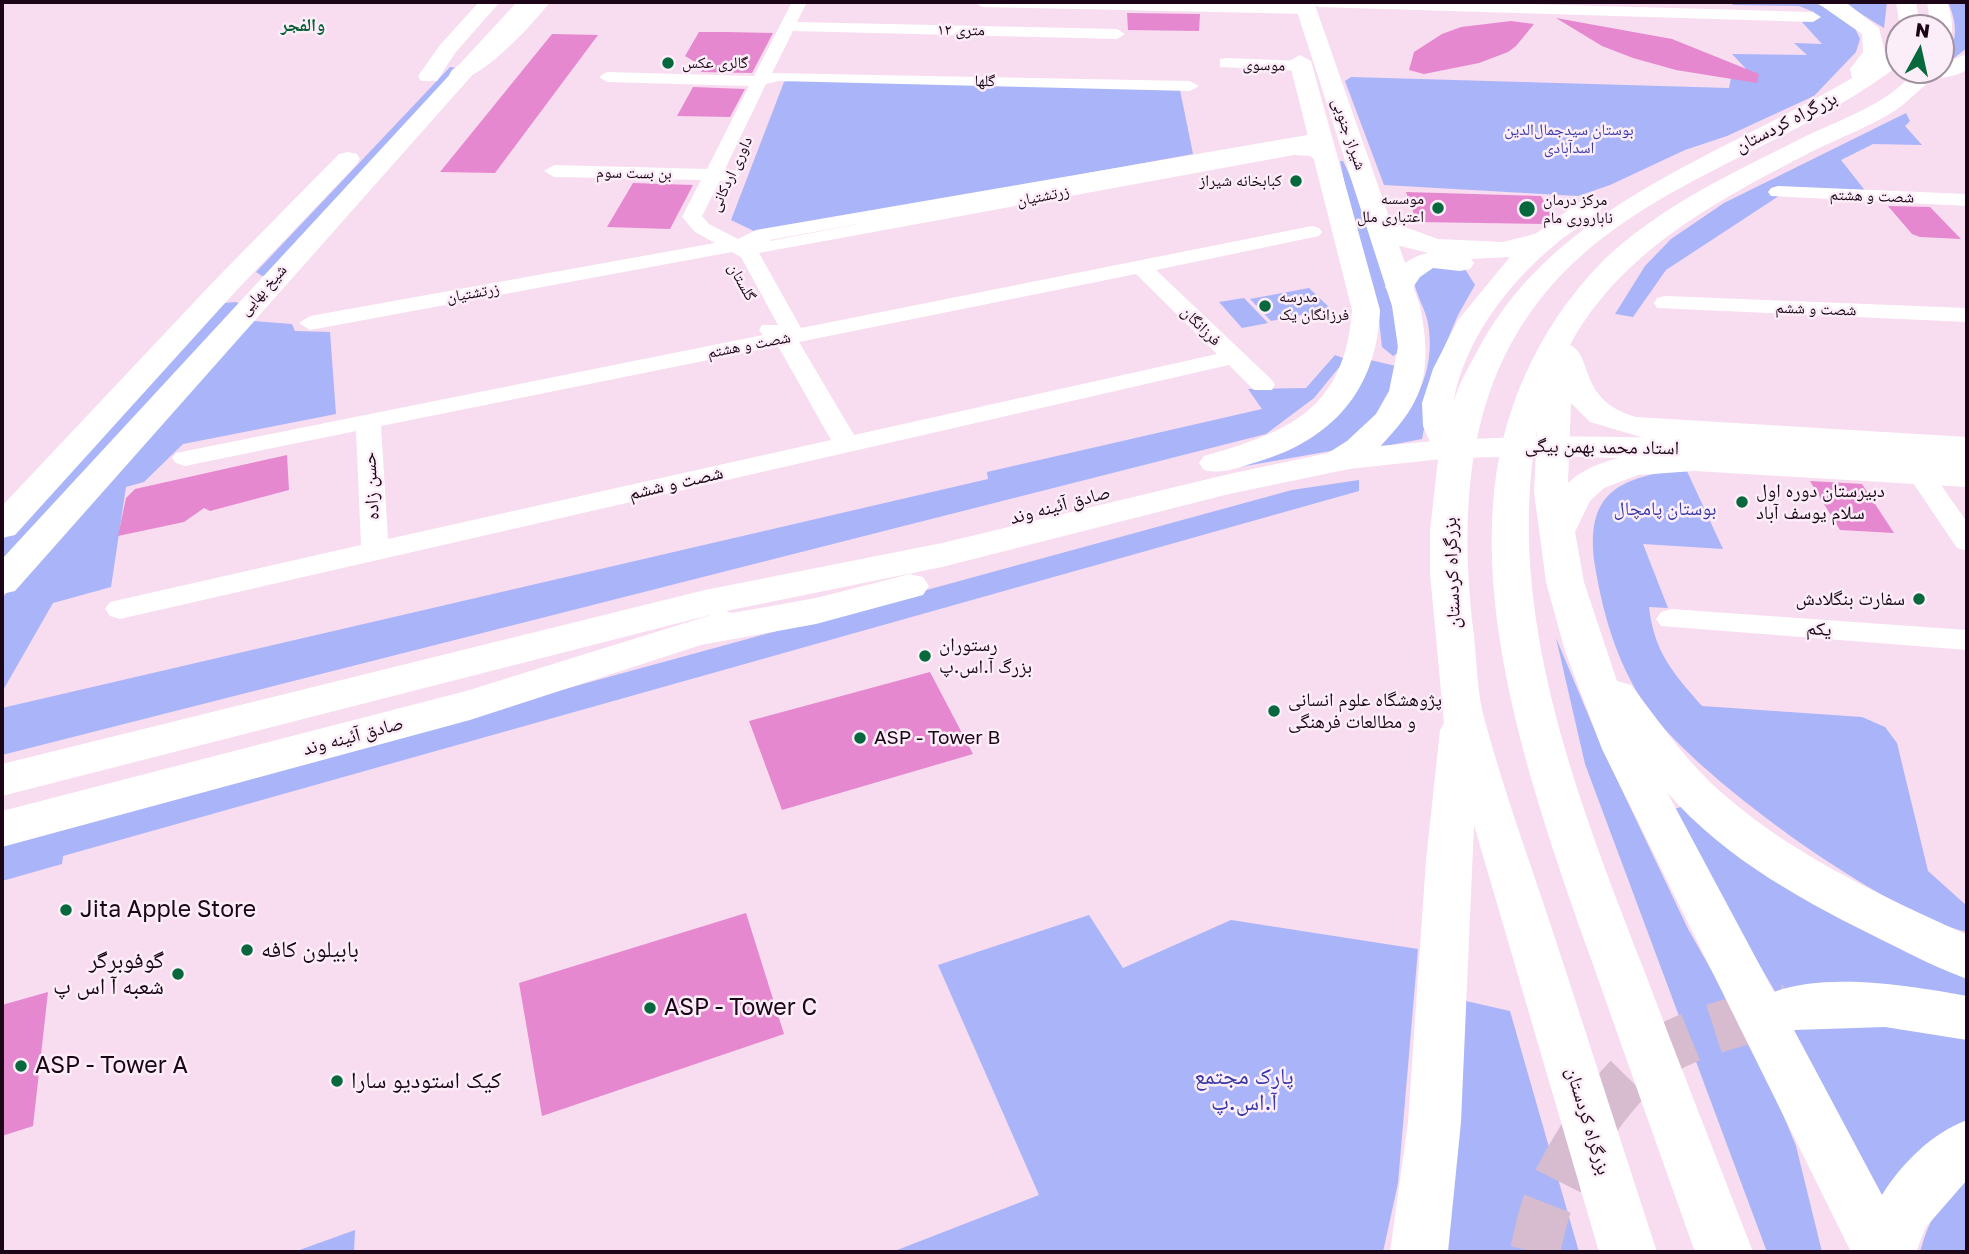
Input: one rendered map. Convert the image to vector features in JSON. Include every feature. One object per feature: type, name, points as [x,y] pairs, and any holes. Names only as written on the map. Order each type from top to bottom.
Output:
[{"type":"main road","points":[[429,76],[447,49],[490,2]]},
{"type":"main road","name":"شیخ بهایی","points":[[2,527],[225,286],[502,2]]},
{"type":"main road","name":"شیخ بهایی","points":[[2,582],[265,287],[527,2]]},
{"type":"main road","points":[[460,75],[493,50],[540,2]]},
{"type":"main road","name":"شیراز جنوبی","points":[[1300,4],[1301,66],[1366,310],[1366,339]]},
{"type":"main road","name":"شیراز جنوبی","points":[[1300,4],[1380,226],[1399,287],[1413,347]]},
{"type":"main road","points":[[1819,9],[1841,8],[1872,32],[1874,52],[1861,69],[1863,81]]},
{"type":"main road","name":"بزرگراه کردستان","points":[[1628,1252],[1463,718],[1448,574],[1448,530],[1455,460],[1474,385],[1504,329],[1527,297],[1573,249],[1625,212],[1759,136],[1808,114],[1885,64]]},
{"type":"main road","name":"بزرگراه کردستان","points":[[1724,1252],[1579,862],[1554,779],[1526,658],[1510,543],[1514,475],[1532,387],[1558,337],[1582,301],[1642,242],[1722,190],[1899,98],[1913,84]]},
{"type":"main road","points":[[1455,460],[1437,416],[1443,384],[1455,351],[1483,302],[1542,240],[1601,199],[1663,167],[1759,136]]},
{"type":"main road","points":[[1380,226],[1399,237],[1435,246],[1514,248],[1542,240]]},
{"type":"main road","points":[[1399,287],[1408,270],[1417,264],[1429,259],[1449,260],[1477,271],[1483,280],[1483,302]]},
{"type":"main road","points":[[225,286],[265,287]]},
{"type":"main road","points":[[1558,337],[1575,386],[1586,405],[1621,424],[1651,430],[1967,447]]},
{"type":"main road","points":[[1558,337],[1551,492],[1565,582],[1585,651],[1623,749],[1881,1252]]},
{"type":"main road","points":[[1366,339],[1377,354],[1385,358],[1406,358],[1413,347]]},
{"type":"main road","name":"صادق آئینه وند","points":[[2,829],[470,705],[703,617],[817,569],[1275,445],[1304,429],[1333,402],[1356,368],[1366,339]]},
{"type":"main road","points":[[1287,478],[1359,449],[1389,419],[1405,391],[1413,347]]},
{"type":"main road","points":[[1651,430],[1638,437],[1636,444],[1649,459],[1662,464]]},
{"type":"main road","name":"استاد محمد بهمن بیگی","points":[[1287,478],[1402,453],[1501,446],[1695,449],[1922,467],[1967,463]]},
{"type":"main road","points":[[1556,533],[1577,494],[1594,480],[1634,467],[1662,464],[1922,467],[1967,477]]},
{"type":"main road","name":"صادق آئینه وند","points":[[703,617],[816,611],[1287,478]]},
{"type":"main road","name":"صادق آئینه وند","points":[[6,781],[464,665],[703,617],[942,555],[1287,478]]},
{"type":"main road","points":[[1585,651],[1652,743],[1697,795],[1749,840],[1860,908],[1967,958]]},
{"type":"main road","points":[[464,665],[470,705]]},
{"type":"main road","points":[[1419,1252],[1432,1174],[1446,965],[1450,814],[1463,718]]},
{"type":"main road","points":[[1791,1008],[1885,1005],[1967,1018]]},
{"type":"main road","points":[[1887,1252],[1887,1244],[1907,1207],[1943,1162],[1967,1146]]},
{"type":"street","name":"داوری اردکانی","points":[[733,245],[702,228],[692,217],[722,175],[779,76],[795,26],[799,2]]},
{"type":"street","name":"داوری اردکانی","points":[[722,175],[760,80],[795,26],[815,2]]},
{"type":"street","points":[[982,2],[1819,9]]},
{"type":"street","name":"۱۲ متری","points":[[795,26],[1118,34]]},
{"type":"street","name":"موسوی","points":[[1226,63],[1301,66]]},
{"type":"street","name":"گلها","points":[[607,77],[760,80],[779,76],[1191,86]]},
{"type":"street","name":"زرتشتیان","points":[[1319,138],[756,236],[765,248],[1294,149],[1315,151],[1325,161]]},
{"type":"street","name":"بن بست سوم","points":[[554,171],[722,175]]},
{"type":"street","name":"شصت و هشتم","points":[[1778,192],[1967,200]]},
{"type":"street","name":"شصت و هشتم","points":[[185,458],[1312,232]]},
{"type":"street","name":"زرتشتیان","points":[[310,323],[760,241]]},
{"type":"street","name":"گلستان","points":[[733,245],[728,251],[728,257],[767,328],[785,338],[847,444]]},
{"type":"street","name":"فرزانگان","points":[[1141,267],[1263,385]]},
{"type":"street","name":"شصت و ششم","points":[[1665,303],[1967,315]]},
{"type":"street","name":"شصت و ششم","points":[[120,609],[1233,358]]},
{"type":"street","name":"حسن زاده","points":[[368,422],[375,551]]},
{"type":"street","points":[[1922,467],[1967,542]]},
{"type":"street","name":"یکم","points":[[1671,619],[1967,640]]},
{"type":"green space","name":"بوستان سیدجمال‌الدین اسدآبادی","points":[[1730,2],[1813,2],[1836,12],[1855,28],[1860,39],[1856,52],[1814,96],[1727,136],[1685,150],[1610,185],[1578,196],[1384,185],[1345,81],[1351,77],[1729,88],[1731,78],[1749,72],[1732,54],[1807,55],[1794,43],[1822,44],[1802,22],[1814,12],[1799,6],[1733,5]]},
{"type":"green space","points":[[1842,2],[1887,2],[1884,28]]},
{"type":"green space","points":[[1948,2],[1967,2],[1967,48],[1955,57],[1955,14],[1952,14]]},
{"type":"green space","points":[[450,67],[457,68],[271,274],[262,276],[256,272]]},
{"type":"green space","points":[[793,79],[1180,90],[1193,154],[758,233],[731,220],[784,82]]},
{"type":"green space","points":[[1906,113],[1910,121],[1905,126],[1922,145],[1873,144],[1841,160],[1867,193],[1788,190],[1666,270],[1633,317],[1615,314],[1645,266],[1671,239],[1724,203]]},
{"type":"green space","points":[[1340,161],[1343,161],[1362,204],[1380,256],[1397,331],[1398,353],[1393,356],[1382,347],[1379,320],[1353,225]]},
{"type":"green space","points":[[1425,264],[1465,269],[1475,285],[1458,315],[1436,367],[1422,439],[1380,447],[1412,405],[1429,359],[1428,323],[1414,281]]},
{"type":"green space","points":[[1309,288],[1331,309],[1271,321],[1250,299]]},
{"type":"green space","points":[[1244,298],[1268,323],[1242,328],[1219,302]]},
{"type":"green space","points":[[224,303],[240,304],[2,562],[2,540]]},
{"type":"green space","points":[[253,321],[292,324],[295,331],[330,332],[336,414],[183,444],[144,482],[126,487],[111,587],[53,603],[2,692],[2,598]]},
{"type":"green space","points":[[1335,355],[1346,359],[1314,398],[1266,434],[2,755],[2,708],[988,479],[987,472],[1262,409],[1248,389],[1306,388]]},
{"type":"green space","points":[[1370,360],[1396,366],[1404,378],[1353,447],[1240,467],[1261,456]]},
{"type":"green space","name":"بوستان پامچال","points":[[1686,469],[1723,549],[1643,544],[1668,608],[1649,607],[1655,637],[1666,661],[1702,706],[1862,717],[1885,727],[1897,743],[1928,871],[1967,906],[1967,932],[1932,920],[1889,898],[1840,870],[1791,836],[1700,763],[1665,729],[1642,700],[1618,652],[1602,601],[1595,566],[1595,521],[1601,505],[1611,493],[1625,484],[1662,472]]},
{"type":"green space","points":[[1359,480],[1359,491],[63,856],[62,864],[2,881],[2,843],[1292,490]]},
{"type":"green space","points":[[1556,638],[1603,750],[1688,929],[1756,1049],[1796,1146],[1822,1252],[1767,1252],[1585,764]]},
{"type":"green space","points":[[1690,804],[1817,897],[1967,975],[1967,1008],[1942,1001],[1776,993],[1668,811]]},
{"type":"green space","name":"پارک مجتمع آ.اس.پ","points":[[1089,915],[1123,968],[1231,920],[1418,949],[1398,1183],[1383,1252],[892,1252],[1039,1195],[938,965]]},
{"type":"green space","points":[[1466,1001],[1510,1011],[1579,1252],[1443,1252]]},
{"type":"green space","points":[[1782,1020],[1912,1020],[1967,1031],[1967,1127],[1956,1131],[1880,1205]]},
{"type":"green space","points":[[1967,1179],[1967,1252],[1920,1252],[1937,1211],[1949,1195]]},
{"type":"green space","points":[[355,1230],[354,1252],[294,1252]]},
{"type":"building","points":[[1127,13],[1200,14],[1199,31],[1128,30]]},
{"type":"building","points":[[1556,18],[1672,39],[1759,74],[1757,83],[1676,70],[1633,58],[1602,46]]},
{"type":"building","points":[[1511,21],[1534,24],[1508,52],[1479,63],[1424,74],[1409,70],[1414,52],[1442,34],[1461,27]]},
{"type":"building","points":[[699,32],[773,33],[752,73],[701,72],[704,67],[685,56]]},
{"type":"building","points":[[552,34],[598,35],[495,173],[440,172]]},
{"type":"building","points":[[693,87],[745,89],[730,117],[677,116]]},
{"type":"building","points":[[633,183],[693,185],[670,229],[607,227]]},
{"type":"building","points":[[1406,192],[1541,196],[1553,218],[1545,224],[1417,222]]},
{"type":"building","points":[[1888,206],[1930,207],[1961,239],[1920,237],[1912,234]]},
{"type":"building","points":[[287,455],[289,490],[210,511],[204,508],[184,522],[118,536],[126,498],[135,489]]},
{"type":"building","points":[[1810,481],[1862,484],[1894,533],[1840,530]]},
{"type":"building","name":"ASP - Tower B","points":[[930,672],[973,754],[782,810],[749,721]]},
{"type":"building","name":"ASP - Tower C","points":[[746,913],[784,1034],[542,1116],[519,983]]},
{"type":"building","name":"ASP - Tower A","points":[[48,992],[33,1126],[2,1136],[2,1005]]},
{"type":"tunnel","points":[[1535,1252],[1547,1206],[1569,1160],[1596,1118],[1628,1079],[1645,1063],[1677,1043],[1724,1026],[1789,1009]]},
{"type":"place","name":"گالری عکس","points":[[668,63]]},
{"type":"place","name":"کبابخانه شیراز","points":[[1296,181]]},
{"type":"place","name":"موسسه اعتباری ملل","points":[[1438,208]]},
{"type":"place","name":"مرکز درمان ناباروری مام","points":[[1527,209]]},
{"type":"place","name":"مدرسه فرزانگان یک","points":[[1265,306]]},
{"type":"place","name":"دبیرستان دوره اول سلام یوسف آباد","points":[[1742,502]]},
{"type":"place","name":"سفارت بنگلادش","points":[[1919,599]]},
{"type":"place","name":"رستوران بزرگ آ.اس.پ","points":[[925,656]]},
{"type":"place","name":"پژوهشگاه علوم انسانی و مطالعات فرهنگی","points":[[1274,711]]},
{"type":"place","name":"ASP - Tower B","points":[[860,738]]},
{"type":"place","name":"Jita Apple Store","points":[[66,910]]},
{"type":"place","name":"بابیلون کافه","points":[[247,950]]},
{"type":"place","name":"گوفوبرگر شعبه آ اس پ","points":[[178,974]]},
{"type":"place","name":"ASP - Tower C","points":[[650,1008]]},
{"type":"place","name":"ASP - Tower A","points":[[21,1066]]},
{"type":"place","name":"کیک استودیو سارا","points":[[337,1081]]},
{"type":"district","name":"والفجر","points":[[303,25]]}]
